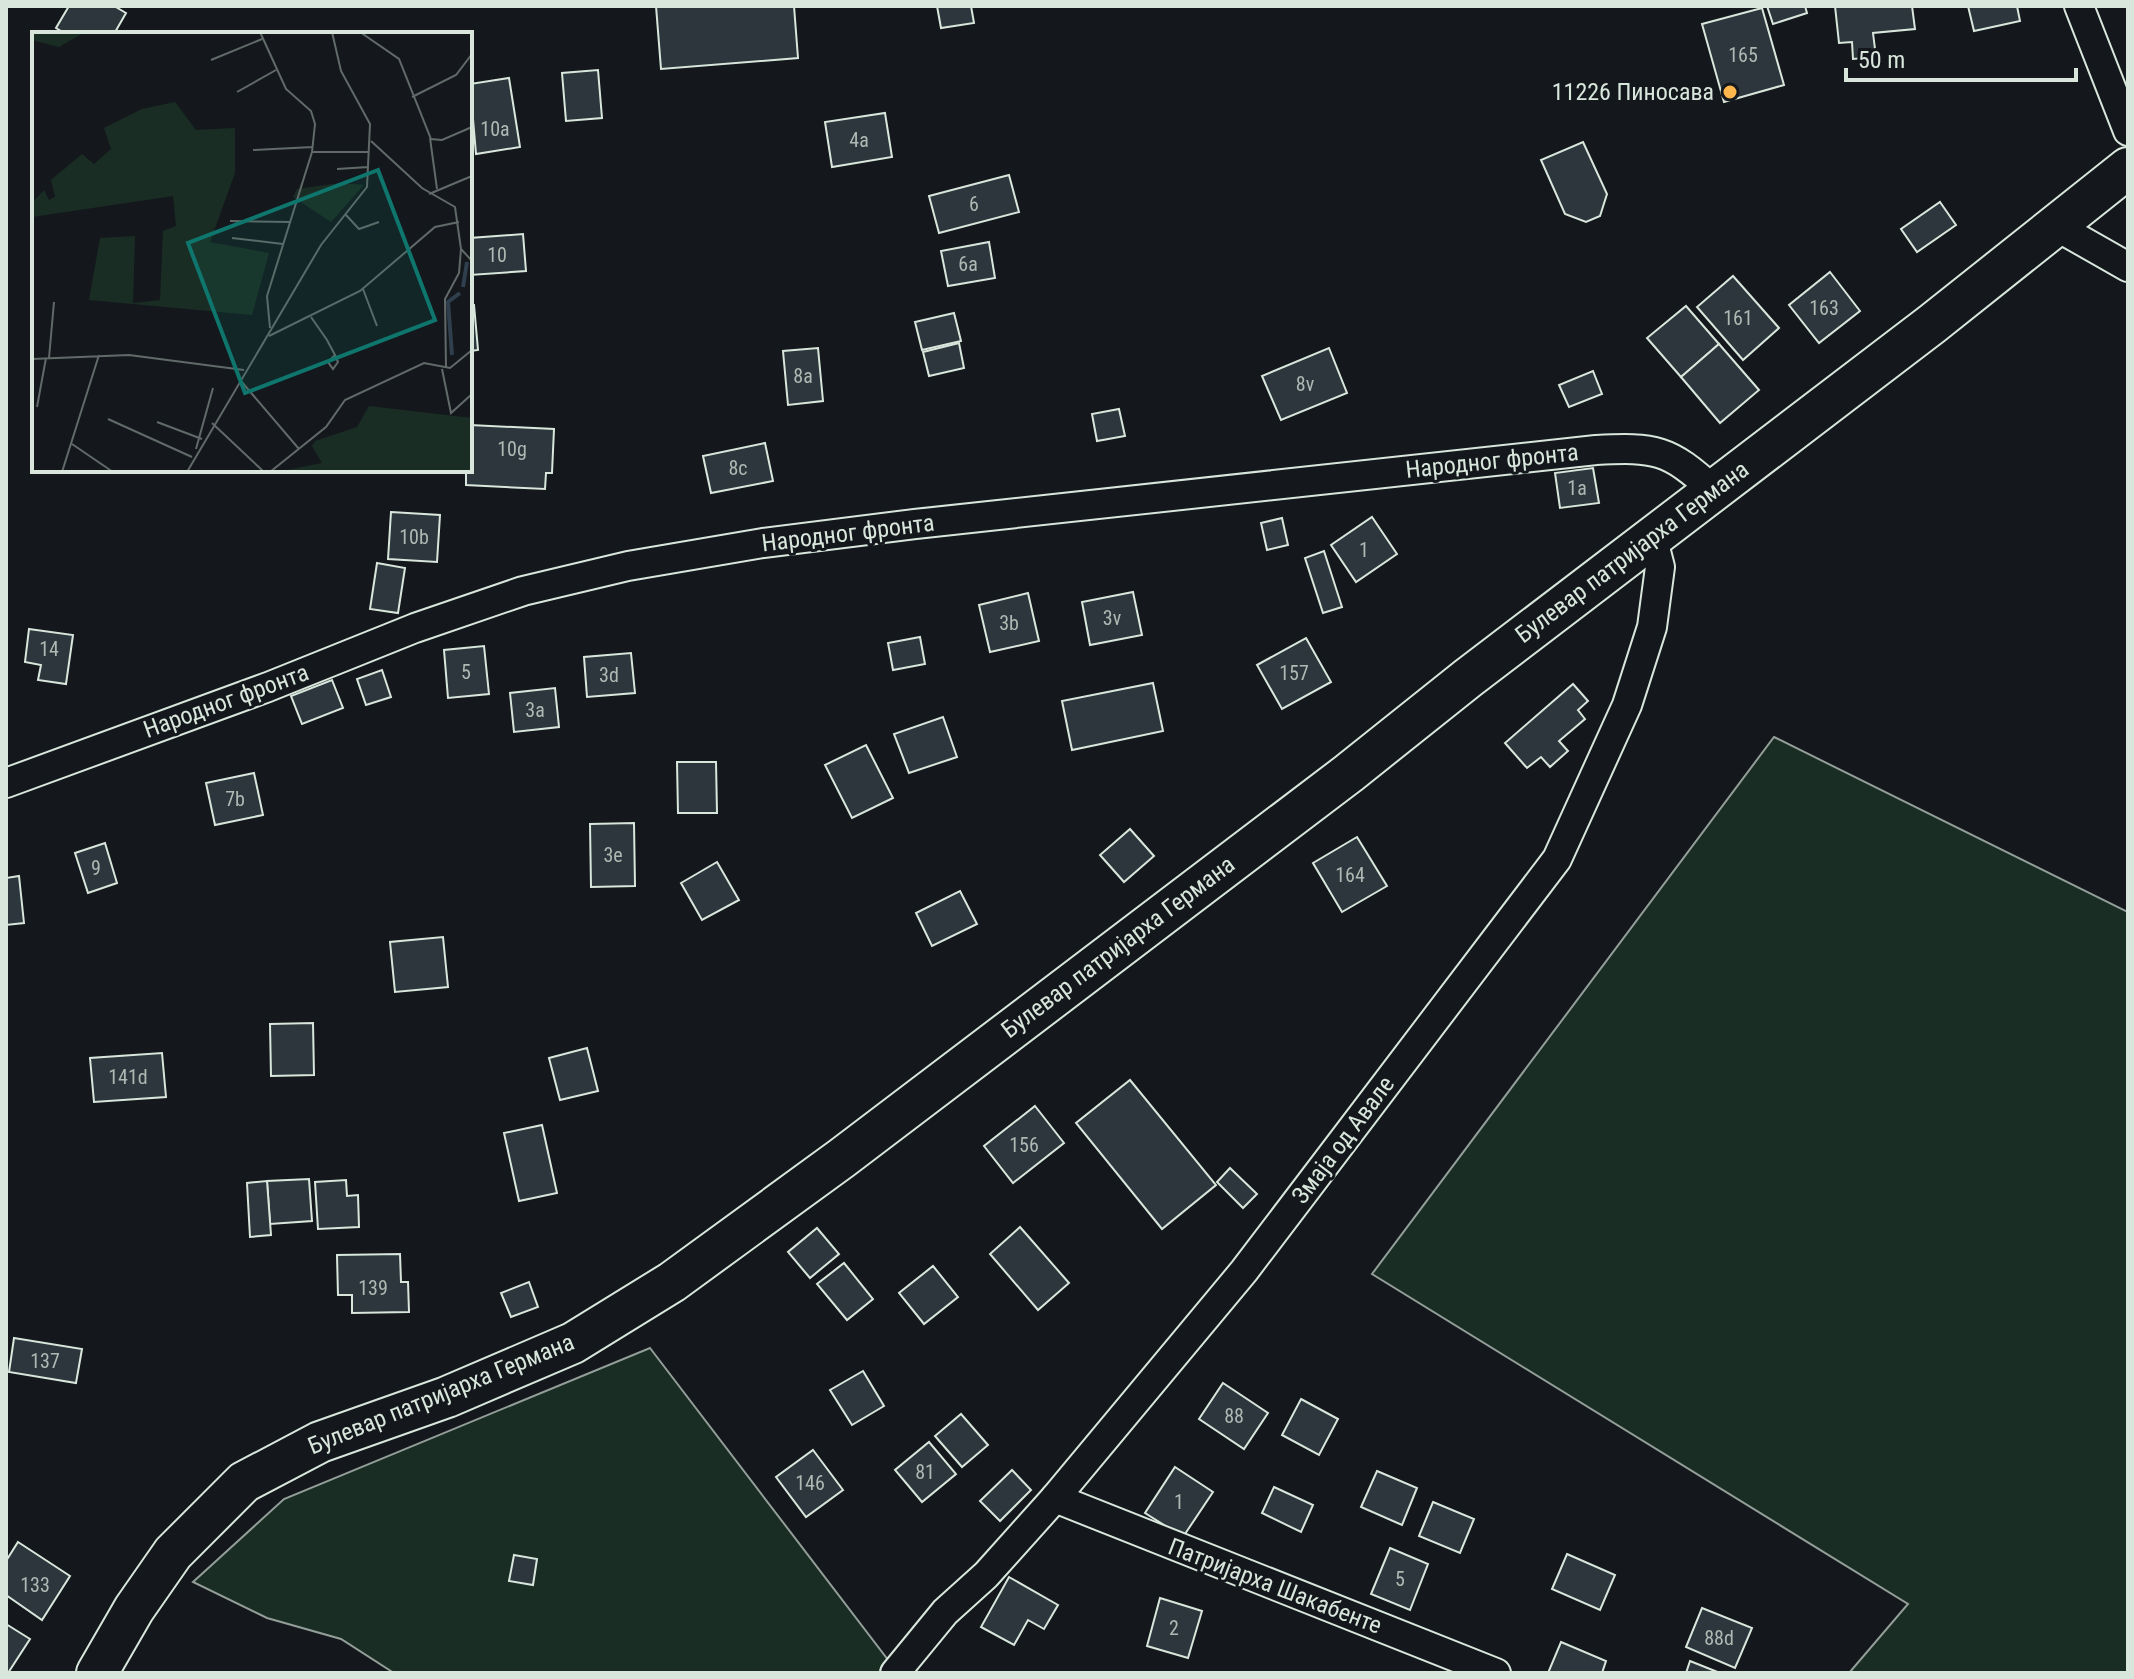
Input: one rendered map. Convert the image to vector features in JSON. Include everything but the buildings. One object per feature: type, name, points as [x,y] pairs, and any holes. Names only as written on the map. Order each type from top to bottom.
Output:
[{"type":"main road","name":"Булевар патријарха Германа","points":[[97,1673],[134,1609],[173,1553],[244,1482],[320,1442],[447,1397],[534,1361],[635,1308],[842,1158],[1349,773],[1652,536],[1932,324],[2128,168]]},
{"type":"street","points":[[2079,6],[2128,131]]},
{"type":"street","points":[[2054,225],[2128,267]]},
{"type":"street","name":"Народног фронта","points":[[6,783],[523,591],[658,561],[915,524],[1596,450],[1653,449],[1688,467],[1713,490]]},
{"type":"street","name":"Змаја од Авале","points":[[895,1673],[945,1612],[986,1575],[1055,1498],[1244,1271],[1557,859],[1627,705],[1652,627],[1660,567],[1652,536]]},
{"type":"street","name":"Патријарха Шакабенте","points":[[1055,1498],[1496,1673]]},
{"type":"green space","points":[[1774,737],[2128,912],[2128,1673],[1849,1673],[1908,1604],[1372,1274]]},
{"type":"green space","points":[[650,1348],[898,1673],[394,1673],[341,1639],[267,1618],[193,1582],[284,1499]]},
{"type":"place","name":"11226 Пиносава","points":[[1730,92]]}]
